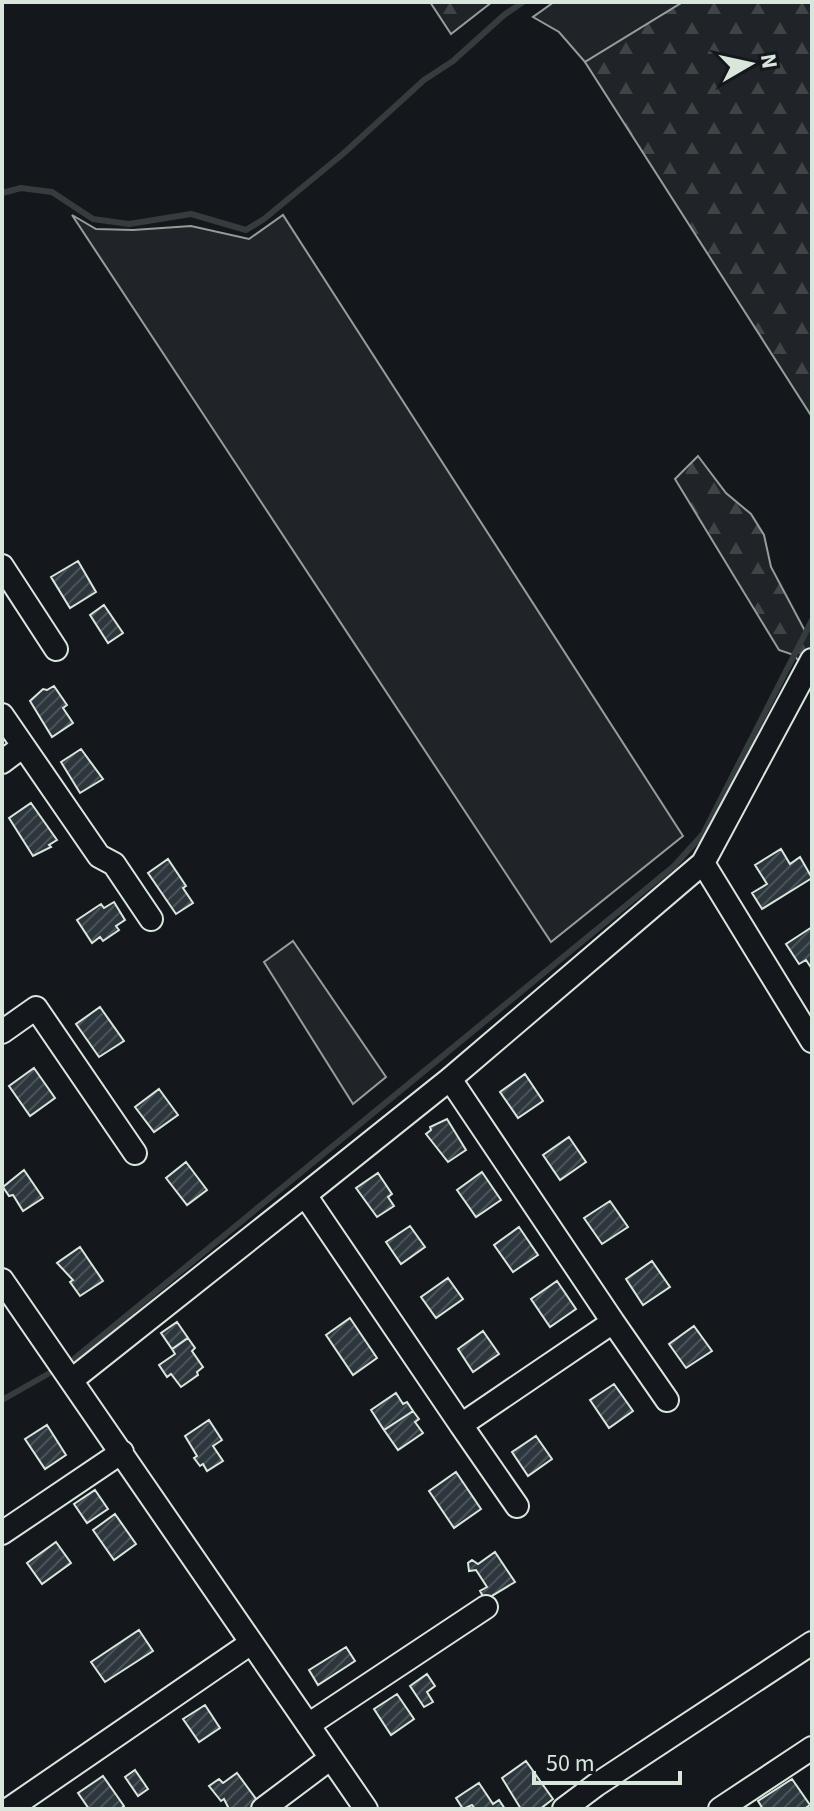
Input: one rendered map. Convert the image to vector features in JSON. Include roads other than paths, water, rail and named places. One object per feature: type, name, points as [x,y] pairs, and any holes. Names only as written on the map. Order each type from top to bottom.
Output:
[{"type":"street","points":[[2,566],[56,649]]},
{"type":"street","points":[[73,1379],[450,1079],[703,863],[812,660]]},
{"type":"street","points":[[2,715],[99,856],[114,864],[151,919]]},
{"type":"street","points":[[2,762],[22,747]]},
{"type":"street","points":[[703,863],[812,1041]]},
{"type":"street","points":[[2,1032],[36,1008],[135,1153]]},
{"type":"street","points":[[450,1079],[667,1400]]},
{"type":"street","points":[[305,1195],[517,1506]]},
{"type":"street","points":[[3,1282],[73,1379],[366,1809]]},
{"type":"street","points":[[461,1425],[613,1322]]},
{"type":"street","points":[[2,1533],[122,1452]]},
{"type":"street","points":[[308,1725],[486,1607]]},
{"type":"street","points":[[9,1809],[251,1643]]},
{"type":"street","points":[[564,1809],[812,1643]]},
{"type":"street","points":[[720,1809],[812,1748]]},
{"type":"street","points":[[263,1809],[331,1758]]},
{"type":"waterway","points":[[2,193],[21,188],[52,192],[93,219],[129,224],[191,214],[246,230],[264,219],[344,153],[424,80],[453,61],[523,2]]},
{"type":"waterway","points":[[75,1358],[674,866],[703,834],[812,620]]},
{"type":"waterway","points":[[2,1400],[48,1374]]}]
